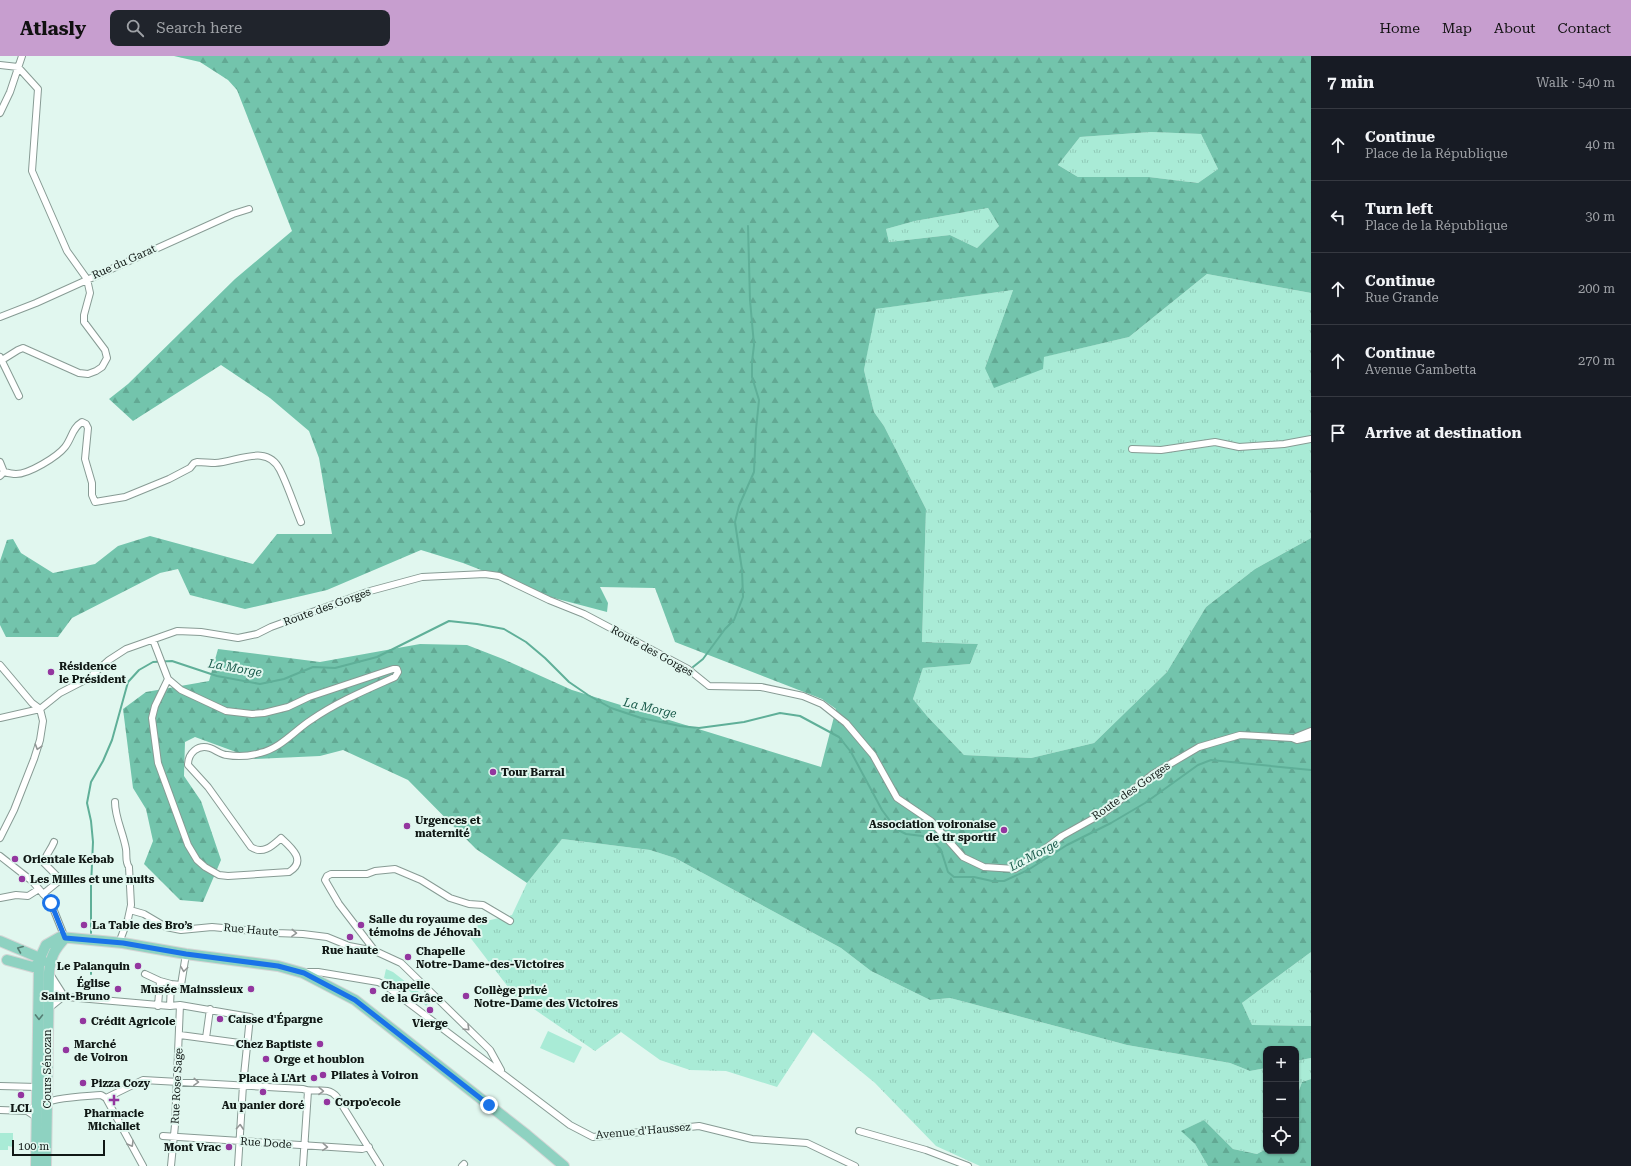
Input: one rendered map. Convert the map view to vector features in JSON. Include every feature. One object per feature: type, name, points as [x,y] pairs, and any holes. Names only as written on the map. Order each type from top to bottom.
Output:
[{"type":"main road","points":[[41,966],[46,945],[60,937],[90,939],[186,954],[278,966],[304,973],[355,1000],[527,1135],[564,1166]]},
{"type":"main road","points":[[0,941],[41,966]]},
{"type":"main road","points":[[4,959],[41,966]]},
{"type":"main road","name":"Cours Sénozan","points":[[41,966],[48,983],[48,1103],[46,1166]]},
{"type":"main road","name":"Cours Sénozan","points":[[36,1166],[33,1112],[37,1087],[41,966]]},
{"type":"main road","points":[[38,1061],[43,1070],[42,1086],[48,1103]]},
{"type":"street","points":[[0,113],[10,92],[22,56]]},
{"type":"street","points":[[0,65],[18,66],[38,89],[32,171],[67,251],[88,279],[90,294],[84,315],[84,322],[105,350],[106,358],[102,367],[96,371],[88,374],[79,373],[23,348],[1,359],[19,396]]},
{"type":"street","name":"Rue du Garat","points":[[0,317],[249,208]]},
{"type":"street","points":[[0,462],[2,474],[22,474],[44,464],[64,449],[74,428],[82,422],[86,424],[88,428],[85,458],[92,483],[92,495],[95,502],[125,497],[169,479],[190,468],[196,462],[215,463],[254,455],[263,455],[272,459],[280,469],[302,522]]},
{"type":"street","points":[[1132,449],[1161,450],[1215,442],[1239,447],[1284,444],[1311,439]]},
{"type":"street","name":"Route des Gorges","points":[[40,709],[60,693],[89,678],[109,660],[126,649],[177,631],[201,632],[238,638],[263,632],[271,627],[370,591],[422,577],[485,574],[499,576],[549,600],[577,610],[688,669],[709,686],[761,687],[803,696],[822,704],[846,724],[873,755],[897,798],[931,821],[963,856],[984,867],[1015,869],[1062,836],[1105,812],[1153,774],[1199,747],[1240,735],[1292,738],[1297,740],[1311,737]]},
{"type":"street","points":[[153,640],[167,676],[181,690],[226,711],[252,714],[264,713],[288,707],[309,697],[384,673],[389,670],[397,670],[398,672],[395,677],[328,709],[310,720],[282,743],[260,753],[247,756],[228,756],[210,748],[202,748],[191,753],[188,758],[188,765],[208,787],[251,847],[264,850],[270,848],[281,838],[290,846],[296,855],[298,864],[295,869],[289,872],[228,876],[219,875],[205,867],[194,855],[188,845],[158,763],[152,718],[155,706],[167,676]]},
{"type":"street","points":[[0,665],[32,702],[40,709],[43,721],[40,740],[34,759],[14,810],[0,838]]},
{"type":"street","points":[[0,718],[40,709]]},
{"type":"street","points":[[1292,738],[1311,731]]},
{"type":"street","points":[[115,802],[115,812],[126,848],[126,864],[129,867],[130,910],[119,943]]},
{"type":"street","points":[[0,898],[16,895],[28,896],[59,881],[58,876],[44,863],[44,857],[52,848],[54,842]]},
{"type":"street","points":[[0,856],[32,881],[51,903],[65,938]]},
{"type":"street","points":[[374,951],[339,904],[326,880],[327,876],[331,874],[367,874],[375,871],[395,869],[421,880],[450,898],[469,904],[484,905],[510,921]]},
{"type":"street","name":"Rue Haute","points":[[130,910],[144,914],[166,927],[181,930],[212,927],[327,937],[348,946],[374,951],[401,963],[490,1050],[502,1072]]},
{"type":"street","points":[[145,974],[160,981],[181,985],[186,954]]},
{"type":"street","points":[[41,966],[64,996]]},
{"type":"street","name":"Avenue d'Haussez","points":[[304,973],[318,972],[378,982],[389,988],[502,1072],[570,1125],[593,1137],[699,1126],[752,1139],[807,1143],[855,1166]]},
{"type":"street","points":[[158,1006],[160,981]]},
{"type":"street","points":[[48,983],[56,992],[64,996],[87,1000],[158,1006],[180,1005],[248,1019],[238,1166]]},
{"type":"street","points":[[170,1006],[171,984]]},
{"type":"street","points":[[47,1009],[64,996]]},
{"type":"street","name":"Rue Rose Sage","points":[[171,1166],[180,1035],[180,1005]]},
{"type":"street","points":[[207,1037],[211,1012]]},
{"type":"street","points":[[180,1035],[207,1037],[246,1043]]},
{"type":"street","points":[[106,1098],[143,1080],[303,1089],[307,1091],[322,1090],[334,1093],[380,1166]]},
{"type":"street","points":[[0,1086],[37,1087]]},
{"type":"street","points":[[303,1166],[307,1091]]},
{"type":"street","points":[[0,1110],[33,1112],[48,1103],[63,1099],[101,1095],[106,1098],[143,1166]]},
{"type":"street","points":[[859,1131],[926,1150],[968,1166]]},
{"type":"street","name":"Rue Dode","points":[[163,1136],[362,1149],[368,1147]]},
{"type":"green space","points":[[174,56],[1311,56],[1311,293],[1207,274],[1129,337],[1044,357],[1043,369],[994,388],[985,368],[1013,290],[876,309],[864,370],[874,412],[884,426],[926,509],[922,642],[978,644],[970,664],[923,668],[913,699],[964,755],[1031,758],[1094,743],[1167,672],[1206,607],[1255,569],[1311,538],[1311,952],[1242,1003],[1252,1025],[1311,1026],[1311,1058],[1299,1060],[1299,1046],[1263,1046],[1263,1069],[1250,1071],[1230,1063],[1127,1045],[950,998],[930,1000],[871,971],[841,948],[675,858],[650,850],[562,839],[527,883],[476,849],[408,780],[343,750],[320,756],[255,759],[195,737],[185,742],[184,776],[201,801],[221,860],[203,902],[180,900],[144,864],[153,841],[146,809],[133,788],[123,709],[146,692],[209,681],[218,649],[320,662],[420,644],[467,645],[503,659],[572,690],[821,767],[836,709],[822,699],[675,642],[655,588],[600,587],[608,603],[607,612],[550,597],[463,563],[421,550],[327,590],[245,609],[190,595],[178,569],[160,573],[72,618],[58,637],[6,637],[0,625],[0,561],[7,540],[13,539],[21,553],[53,573],[95,564],[118,546],[150,536],[253,564],[277,534],[332,534],[319,458],[309,431],[270,398],[221,365],[133,421],[109,399],[128,384],[235,279],[292,231],[237,90],[228,80],[200,62]],"holes":[[[1151,132],[1201,134],[1218,169],[1198,183],[1149,177],[1078,177],[1058,165],[1080,137]],[[988,208],[999,226],[977,248],[950,235],[889,242],[886,229],[915,221]]]},
{"type":"green space","points":[[1151,132],[1201,134],[1218,169],[1198,183],[1149,177],[1078,177],[1058,165],[1080,137]]},
{"type":"green space","points":[[988,208],[999,226],[977,248],[950,235],[889,242],[886,229],[915,221]]},
{"type":"green space","points":[[1207,274],[1311,293],[1311,538],[1255,569],[1206,607],[1167,672],[1094,743],[1031,758],[964,755],[913,699],[923,668],[970,664],[978,644],[922,642],[926,509],[884,426],[874,412],[864,370],[875,309],[1013,290],[985,368],[1043,357],[1129,337]]},
{"type":"green space","points":[[562,839],[650,850],[675,858],[841,948],[871,971],[930,1000],[950,998],[1127,1045],[1230,1063],[1250,1071],[1263,1069],[1263,1151],[1257,1154],[1233,1149],[1204,1120],[1182,1131],[1195,1144],[1208,1166],[980,1166],[936,1146],[875,1083],[813,1032],[777,1087],[726,1071],[690,1070],[660,1060],[621,1032],[595,1051],[515,996],[466,932],[486,921],[512,915],[527,883]]},
{"type":"green space","points":[[1311,952],[1311,1026],[1252,1025],[1242,1003]]},
{"type":"green space","points":[[386,969],[393,972],[424,996],[422,998],[428,1004],[426,1006],[407,989],[384,978]]},
{"type":"green space","points":[[548,1031],[582,1047],[574,1063],[540,1048]]},
{"type":"green space","points":[[1311,1058],[1311,1079],[1302,1082],[1299,1090],[1299,1082],[1299,1060]]},
{"type":"green space","points":[[1311,1079],[1311,1166],[1208,1166],[1195,1144],[1181,1131],[1204,1120],[1233,1149],[1257,1154],[1263,1151],[1263,1154],[1299,1154],[1299,1090],[1302,1082]]},
{"type":"green space","points":[[0,1133],[13,1133],[13,1147],[8,1146],[8,1150],[0,1150]]},
{"type":"waterway","points":[[693,667],[703,659],[725,629],[734,620],[743,597],[742,570],[735,522],[739,506],[754,472],[759,400],[752,377],[754,345],[750,300],[748,226]]},
{"type":"waterway","name":"La Morge","points":[[91,933],[93,842],[91,821],[87,803],[91,782],[103,761],[112,740],[128,682],[139,670],[153,662],[172,661],[217,676],[260,684],[284,679],[313,667],[335,668],[377,657],[449,621],[504,629],[526,642],[545,658],[569,682],[588,695],[611,708],[641,718],[680,726],[699,728],[744,722],[780,713],[800,716],[839,737],[851,752],[882,810],[896,829],[906,834],[922,836],[933,841],[941,850],[948,872],[954,877],[974,877],[992,881],[1004,881],[1028,870],[1067,845],[1111,823],[1145,803],[1198,765],[1211,760],[1311,770]]},
{"type":"waterway","name":"La Morge","points":[[91,962],[91,974]]},
{"type":"place","name":"Résidence le Président","points":[[51,672]]},
{"type":"place","name":"Tour Barral","points":[[493,772]]},
{"type":"place","name":"Urgences et maternité","points":[[407,826]]},
{"type":"place","name":"Association voironaise de tir sportif","points":[[1004,830]]},
{"type":"place","name":"Orientale Kebab","points":[[15,859]]},
{"type":"place","name":"Les Milles et une nuits","points":[[22,879]]},
{"type":"place","name":"La Table des Bro’s","points":[[84,925]]},
{"type":"place","name":"Salle du royaume des témoins de Jéhovah","points":[[361,925]]},
{"type":"place","name":"Rue haute","points":[[350,937]]},
{"type":"place","name":"Chapelle Notre-Dame-des-Victoires","points":[[408,957]]},
{"type":"place","name":"Le Palanquin","points":[[138,966]]},
{"type":"place","name":"Église Saint-Bruno","points":[[118,989]]},
{"type":"place","name":"Musée Mainssieux","points":[[251,989]]},
{"type":"place","name":"Chapelle de la Grâce","points":[[373,991]]},
{"type":"place","name":"Collège privé Notre-Dame des Victoires","points":[[466,996]]},
{"type":"place","name":"Vierge","points":[[430,1010]]},
{"type":"place","name":"Caisse d'Épargne","points":[[220,1019]]},
{"type":"place","name":"Crédit Agricole","points":[[83,1021]]},
{"type":"place","name":"Chez Baptiste","points":[[320,1044]]},
{"type":"place","name":"Marché de Voiron","points":[[66,1050]]},
{"type":"place","name":"Orge et houblon","points":[[266,1059]]},
{"type":"place","name":"Pilates à Voiron","points":[[323,1075]]},
{"type":"place","name":"Place à L'Art","points":[[314,1078]]},
{"type":"place","name":"Pizza Cozy","points":[[83,1083]]},
{"type":"place","name":"Au panier doré","points":[[263,1092]]},
{"type":"place","name":"LCL","points":[[21,1095]]},
{"type":"place","name":"Pharmacie Michallet","points":[[114,1100]]},
{"type":"place","name":"Corpo'ecole","points":[[327,1102]]},
{"type":"place","name":"Mont Vrac","points":[[229,1147]]},
{"type":"route","points":[[51,903],[65,938],[87,939],[144,946],[186,954],[278,966],[304,973],[355,1000],[489,1105]]}]
